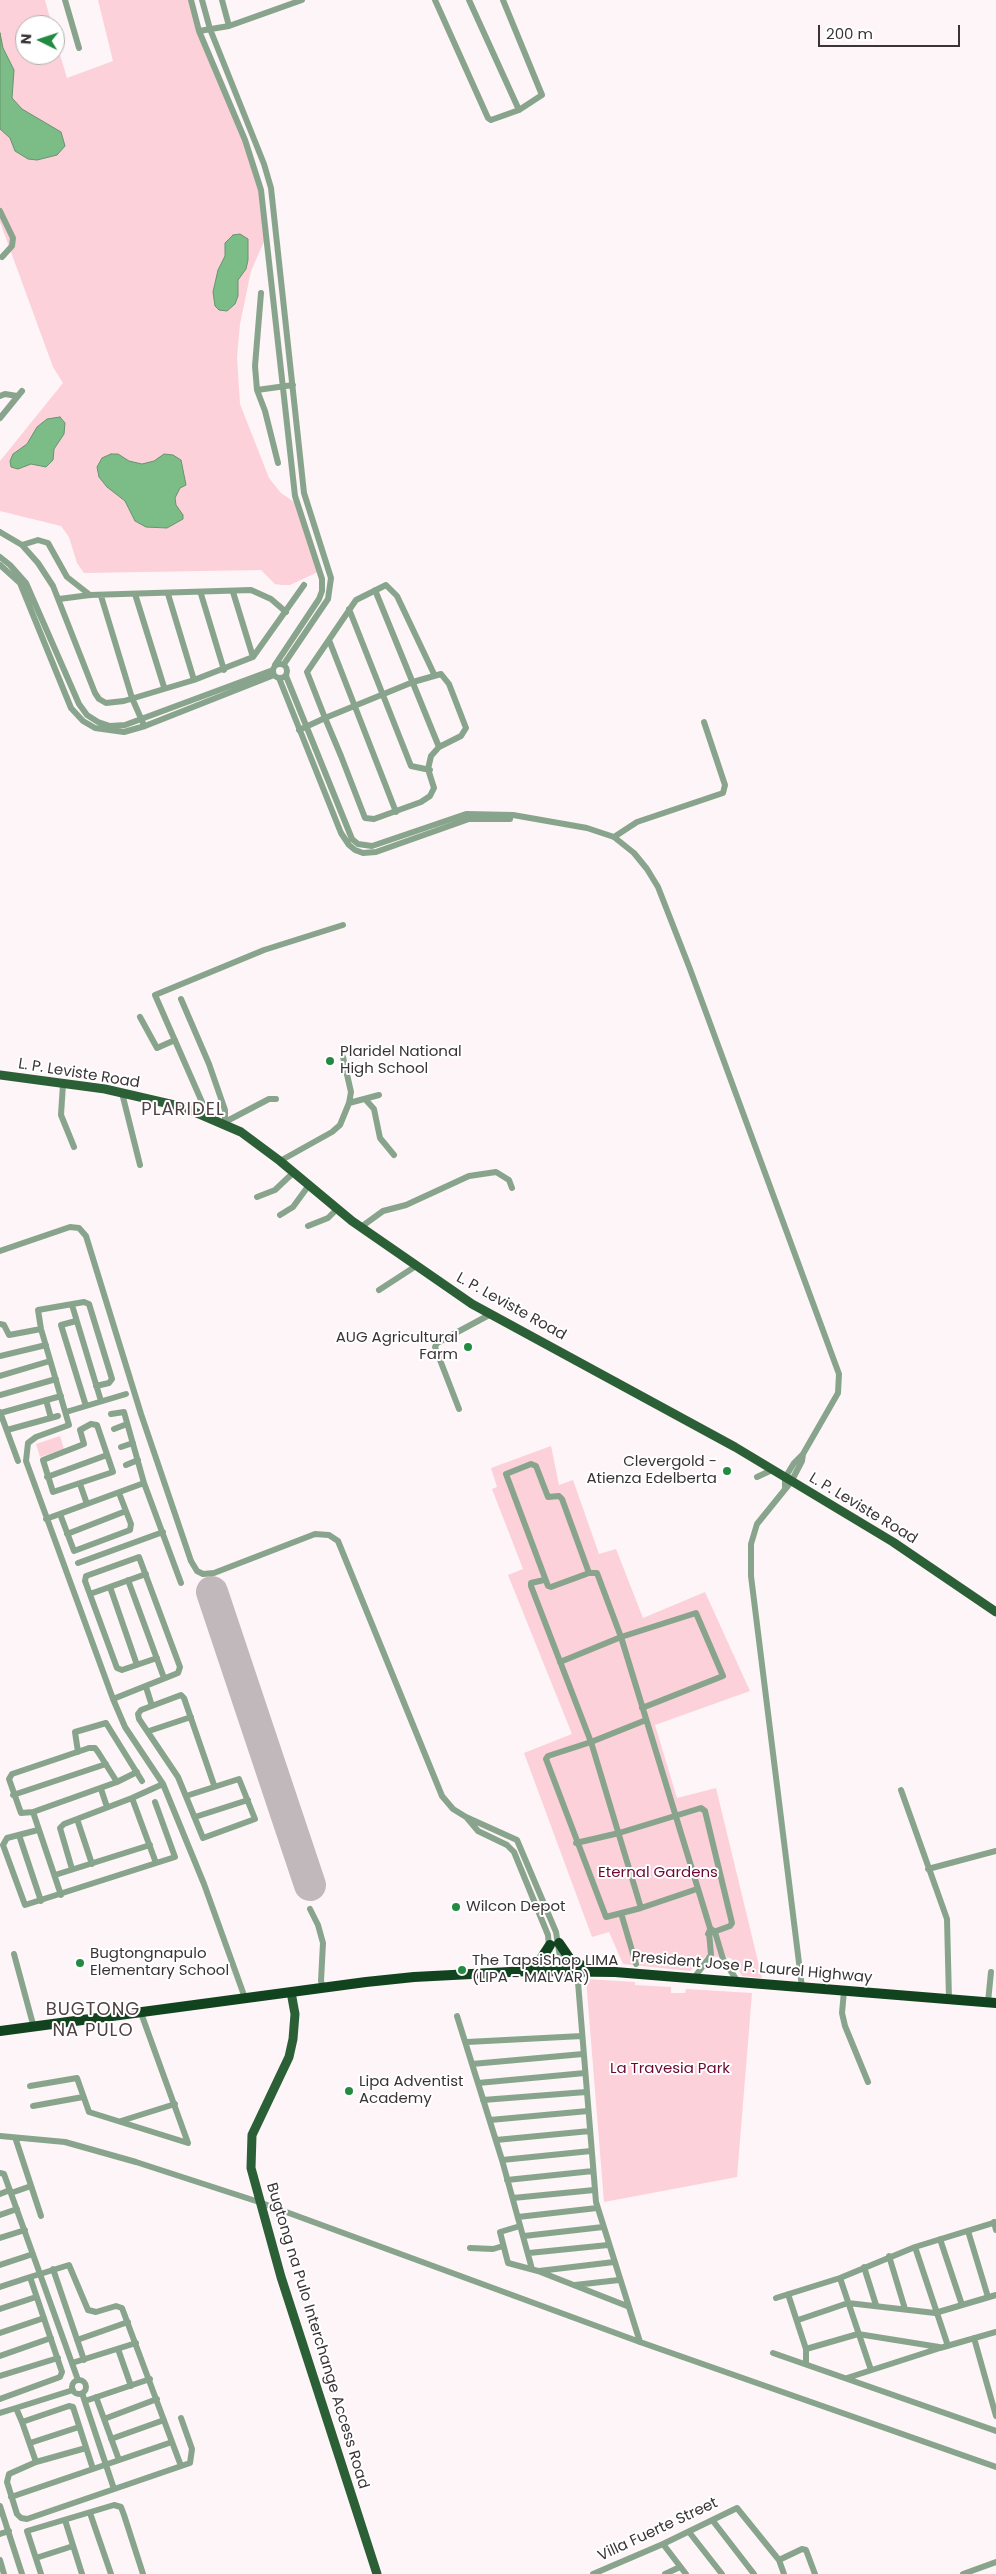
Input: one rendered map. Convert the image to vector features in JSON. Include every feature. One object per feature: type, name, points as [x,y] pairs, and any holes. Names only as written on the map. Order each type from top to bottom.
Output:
[{"type":"highway","points":[[529,1971],[540,1962],[554,1944],[570,1959],[590,1971]]},
{"type":"highway","name":"President Jose P. Laurel Highway","points":[[0,2031],[414,1977],[551,1970],[694,1978],[992,2002]]},
{"type":"main road","name":"L. P. Leviste Road","points":[[0,1075],[122,1093],[183,1108],[225,1123],[241,1132],[280,1161],[361,1227],[416,1266],[491,1314],[727,1442],[772,1470],[787,1482],[893,1542],[996,1612]]},
{"type":"main road","name":"Bugtong na Pulo Interchange Access Road","points":[[291,1992],[295,2014],[289,2057],[252,2135],[251,2168],[259,2202],[378,2574]]},
{"type":"street","points":[[65,0],[79,48]]},
{"type":"street","points":[[191,0],[200,31],[245,140],[262,190],[295,496],[323,584],[319,599],[277,673]]},
{"type":"street","points":[[0,557],[18,573],[33,595],[79,704],[88,715],[98,722],[110,726],[125,725],[141,720],[277,673],[328,599],[331,585],[329,570],[304,493],[271,188],[264,164],[210,29],[202,0]]},
{"type":"street","points":[[222,0],[229,26]]},
{"type":"street","points":[[200,31],[229,26],[302,0]]},
{"type":"street","points":[[435,0],[488,118],[491,120],[496,120],[519,110],[541,97],[542,93],[503,0]]},
{"type":"street","points":[[469,0],[519,110]]},
{"type":"street","points":[[0,211],[13,238],[12,246],[2,257]]},
{"type":"street","points":[[261,293],[256,366],[257,390],[265,411],[278,463]]},
{"type":"street","points":[[257,390],[293,385]]},
{"type":"street","points":[[0,396],[20,393],[0,418]]},
{"type":"street","points":[[0,532],[22,545],[38,563],[59,599],[63,615],[99,699],[106,703],[132,698],[164,687],[194,680],[224,670],[253,657],[304,585]]},
{"type":"street","points":[[22,545],[38,540],[48,543],[67,578],[90,596]]},
{"type":"street","points":[[0,565],[20,583],[71,708],[83,721],[95,728],[124,732],[145,726],[277,673],[287,667],[284,664]]},
{"type":"street","points":[[299,730],[325,718],[434,674],[445,677],[466,728],[461,736],[438,747],[429,762],[434,788],[430,796],[421,802],[374,819],[365,818],[325,718],[308,672],[356,600],[375,590],[390,586],[397,596],[434,674]]},
{"type":"street","points":[[59,599],[135,594],[200,594],[251,590],[271,599],[286,612]]},
{"type":"street","points":[[375,590],[438,747]]},
{"type":"street","points":[[232,592],[253,657]]},
{"type":"street","points":[[135,594],[164,687]]},
{"type":"street","points":[[168,594],[194,680]]},
{"type":"street","points":[[200,594],[224,670]]},
{"type":"street","points":[[101,596],[132,698],[145,726]]},
{"type":"street","points":[[349,609],[412,766],[430,770]]},
{"type":"street","points":[[329,640],[396,812]]},
{"type":"street","points":[[277,673],[307,726],[352,839],[358,844],[372,846],[466,814],[513,815],[519,818]]},
{"type":"street","points":[[277,673],[342,833],[349,845],[355,850],[363,853],[376,852],[469,818],[519,818],[587,828],[614,837],[634,853],[658,887],[839,1374],[838,1392],[802,1454],[802,1461],[757,1524],[751,1544],[751,1576],[802,1987]]},
{"type":"street","points":[[614,837],[637,822],[723,793],[725,785],[704,722]]},
{"type":"street","points":[[209,1118],[156,995],[264,950],[343,925]]},
{"type":"street","points":[[181,999],[209,1064],[225,1110],[225,1123],[269,1099],[276,1099]]},
{"type":"street","points":[[140,1017],[157,1048],[175,1040]]},
{"type":"street","points":[[280,1161],[332,1132],[340,1125],[350,1103],[351,1092],[343,1057]]},
{"type":"street","points":[[63,1084],[60,1112],[74,1147]]},
{"type":"street","points":[[122,1093],[140,1165]]},
{"type":"street","points":[[350,1103],[379,1096]]},
{"type":"street","points":[[365,1099],[374,1109],[380,1138],[394,1155]]},
{"type":"street","points":[[256,1197],[275,1190],[294,1172]]},
{"type":"street","points":[[361,1227],[383,1211],[406,1205],[469,1176],[496,1172],[509,1180],[512,1188]]},
{"type":"street","points":[[280,1215],[293,1207],[309,1185]]},
{"type":"street","points":[[308,1226],[328,1218],[337,1209]]},
{"type":"street","points":[[0,1251],[70,1227],[79,1228],[84,1233],[142,1414],[195,1568],[203,1574],[214,1573],[315,1534],[326,1534],[336,1539],[442,1796],[453,1809],[466,1817],[517,1840],[562,1970]]},
{"type":"street","points":[[379,1290],[416,1266]]},
{"type":"street","points":[[96,1386],[109,1383],[112,1379],[89,1304],[84,1302],[38,1310],[41,1329],[69,1425],[36,1437],[28,1444],[25,1453],[26,1461],[112,1699],[125,1728],[163,1784],[204,1884],[245,1998]]},
{"type":"street","points":[[72,1305],[100,1402]]},
{"type":"street","points":[[459,1409],[435,1347],[437,1343],[491,1314]]},
{"type":"street","points":[[76,1321],[61,1325],[86,1406]]},
{"type":"street","points":[[0,1324],[4,1325],[9,1335],[41,1329]]},
{"type":"street","points":[[0,1356],[46,1345]]},
{"type":"street","points":[[0,1376],[50,1361]]},
{"type":"street","points":[[0,1395],[56,1379]]},
{"type":"street","points":[[66,1412],[126,1394]]},
{"type":"street","points":[[18,1461],[0,1413],[61,1396]]},
{"type":"street","points":[[46,1400],[51,1418]]},
{"type":"street","points":[[111,1414],[122,1411],[133,1442],[143,1484],[181,1583]]},
{"type":"street","points":[[7,1430],[58,1416]]},
{"type":"street","points":[[96,1424],[107,1455],[113,1472],[55,1493],[47,1477],[43,1460],[84,1444],[80,1430],[96,1424]]},
{"type":"street","points":[[114,1429],[127,1424]]},
{"type":"street","points":[[121,1447],[133,1442]]},
{"type":"street","points":[[47,1477],[107,1455]]},
{"type":"street","points":[[126,1465],[138,1460]]},
{"type":"street","points":[[589,1573],[562,1499],[559,1496],[548,1497],[536,1466],[531,1464],[506,1474],[544,1580],[548,1586],[551,1587],[589,1573],[597,1573],[621,1637],[711,1932],[723,1959],[738,1982]]},
{"type":"street","points":[[757,1477],[772,1470]]},
{"type":"street","points":[[80,1484],[88,1504]]},
{"type":"street","points":[[46,1518],[143,1484]]},
{"type":"street","points":[[60,1514],[74,1551],[131,1528],[119,1493]]},
{"type":"street","points":[[67,1534],[126,1511]]},
{"type":"street","points":[[78,1563],[163,1532]]},
{"type":"street","points":[[112,1699],[146,1687],[180,1671],[146,1574],[137,1557],[86,1576],[85,1581],[119,1670],[156,1658]]},
{"type":"street","points":[[90,1594],[146,1574]]},
{"type":"street","points":[[128,1580],[164,1678]]},
{"type":"street","points":[[544,1580],[532,1583],[531,1586],[591,1742],[641,1908]]},
{"type":"street","points":[[110,1587],[137,1665]]},
{"type":"street","points":[[560,1662],[621,1637],[696,1613],[723,1676],[642,1708]]},
{"type":"street","points":[[146,1687],[152,1706]]},
{"type":"street","points":[[186,1796],[239,1778],[255,1820],[207,1838],[200,1835],[195,1817],[186,1796],[178,1777],[138,1714],[141,1710],[181,1695],[184,1698],[214,1785]]},
{"type":"street","points":[[149,1732],[191,1717]]},
{"type":"street","points":[[646,1720],[591,1742],[548,1756],[546,1759],[576,1843],[603,1914],[606,1917],[641,1908],[697,1889]]},
{"type":"street","points":[[78,1752],[75,1732],[106,1723],[142,1781]]},
{"type":"street","points":[[117,1782],[95,1748],[12,1774],[9,1779],[13,1795],[22,1813],[33,1812],[100,1789],[117,1782],[137,1772]]},
{"type":"street","points":[[13,1795],[106,1764]]},
{"type":"street","points":[[72,1870],[60,1828],[107,1806],[132,1798],[163,1784]]},
{"type":"street","points":[[100,1789],[107,1806]]},
{"type":"street","points":[[901,1790],[946,1919],[949,1999]]},
{"type":"street","points":[[132,1798],[156,1863]]},
{"type":"street","points":[[195,1817],[248,1800]]},
{"type":"street","points":[[38,1830],[7,1838],[3,1845],[25,1905],[61,1895],[175,1856],[176,1853],[155,1802]]},
{"type":"street","points":[[576,1843],[619,1833],[676,1814],[701,1808],[705,1810],[732,1923],[730,1926],[711,1932]]},
{"type":"street","points":[[33,1812],[56,1875],[61,1895]]},
{"type":"street","points":[[466,1817],[478,1831],[507,1845],[514,1852],[554,1944],[551,1970]]},
{"type":"street","points":[[77,1819],[92,1864]]},
{"type":"street","points":[[492,1838],[496,1829]]},
{"type":"street","points":[[20,1835],[41,1901]]},
{"type":"street","points":[[56,1875],[150,1845]]},
{"type":"street","points":[[928,1869],[996,1851]]},
{"type":"street","points":[[310,1909],[318,1924],[323,1943],[321,1981],[323,1988]]},
{"type":"street","points":[[621,1913],[636,1964]]},
{"type":"street","points":[[694,1978],[712,1952],[711,1932]]},
{"type":"street","points":[[14,1954],[34,2028]]},
{"type":"street","points":[[708,1960],[723,1959]]},
{"type":"street","points":[[577,1970],[597,2208],[640,2342]]},
{"type":"street","points":[[991,1972],[992,2002]]},
{"type":"street","points":[[844,1991],[842,2013],[868,2082]]},
{"type":"street","points":[[30,2086],[77,2078],[89,2112],[188,2143],[141,2013]]},
{"type":"street","points":[[458,2016],[520,2226],[535,2270]]},
{"type":"street","points":[[467,2042],[582,2036]]},
{"type":"street","points":[[472,2064],[583,2054]]},
{"type":"street","points":[[478,2083],[585,2073]]},
{"type":"street","points":[[483,2100],[586,2092]]},
{"type":"street","points":[[33,2106],[83,2097]]},
{"type":"street","points":[[121,2121],[175,2104]]},
{"type":"street","points":[[490,2120],[588,2111]]},
{"type":"street","points":[[496,2140],[590,2131]]},
{"type":"street","points":[[0,2136],[65,2142],[136,2162],[259,2202],[640,2342],[996,2467]]},
{"type":"street","points":[[16,2140],[41,2216]]},
{"type":"street","points":[[502,2160],[591,2151]]},
{"type":"street","points":[[507,2180],[593,2171]]},
{"type":"street","points":[[0,2173],[4,2174],[11,2192],[78,2380],[85,2384],[85,2390],[82,2393]]},
{"type":"street","points":[[0,2194],[32,2186]]},
{"type":"street","points":[[513,2198],[594,2190]]},
{"type":"street","points":[[518,2218],[597,2208]]},
{"type":"street","points":[[0,2215],[17,2209]]},
{"type":"street","points":[[776,2298],[840,2278],[888,2256],[995,2222],[996,2230]]},
{"type":"street","points":[[520,2226],[500,2231],[508,2263],[535,2270],[628,2306]]},
{"type":"street","points":[[524,2236],[603,2227]]},
{"type":"street","points":[[0,2238],[24,2230]]},
{"type":"street","points":[[968,2231],[988,2297]]},
{"type":"street","points":[[940,2239],[962,2305]]},
{"type":"street","points":[[529,2253],[608,2244]]},
{"type":"street","points":[[470,2248],[493,2250],[503,2246]]},
{"type":"street","points":[[914,2247],[935,2313],[948,2346]]},
{"type":"street","points":[[0,2265],[33,2254]]},
{"type":"street","points":[[888,2256],[905,2309]]},
{"type":"street","points":[[535,2270],[614,2262]]},
{"type":"street","points":[[0,2287],[69,2265],[88,2310],[96,2312],[119,2306],[128,2322],[181,2466]]},
{"type":"street","points":[[864,2267],[876,2305]]},
{"type":"street","points":[[53,2269],[84,2360]]},
{"type":"street","points":[[0,2399],[57,2380],[62,2372],[30,2277]]},
{"type":"street","points":[[840,2278],[870,2370]]},
{"type":"street","points":[[574,2285],[619,2280]]},
{"type":"street","points":[[788,2294],[806,2349],[806,2364]]},
{"type":"street","points":[[798,2320],[848,2303],[935,2313],[996,2295]]},
{"type":"street","points":[[0,2309],[36,2296]]},
{"type":"street","points":[[0,2333],[44,2318]]},
{"type":"street","points":[[77,2340],[128,2322]]},
{"type":"street","points":[[847,2378],[996,2332]]},
{"type":"street","points":[[806,2349],[858,2334],[940,2348]]},
{"type":"street","points":[[0,2356],[51,2338]]},
{"type":"street","points":[[974,2338],[996,2416]]},
{"type":"street","points":[[72,2363],[136,2343]]},
{"type":"street","points":[[118,2349],[131,2386]]},
{"type":"street","points":[[773,2353],[996,2431]]},
{"type":"street","points":[[0,2376],[58,2358]]},
{"type":"street","points":[[85,2401],[150,2379]]},
{"type":"street","points":[[73,2390],[73,2384],[78,2380]]},
{"type":"street","points":[[73,2390],[78,2394],[82,2393]]},
{"type":"street","points":[[0,2413],[73,2390]]},
{"type":"street","points":[[82,2393],[114,2489]]},
{"type":"street","points":[[96,2397],[119,2460]]},
{"type":"street","points":[[104,2418],[157,2400]]},
{"type":"street","points":[[22,2422],[69,2406],[72,2407],[93,2469]]},
{"type":"street","points":[[16,2408],[36,2462]]},
{"type":"street","points":[[86,2448],[36,2462],[9,2474],[7,2482],[11,2497],[17,2514],[21,2518],[27,2519],[190,2462],[192,2457],[190,2441],[181,2418]]},
{"type":"street","points":[[111,2439],[164,2420]]},
{"type":"street","points":[[30,2443],[79,2427]]},
{"type":"street","points":[[11,2497],[172,2442]]},
{"type":"street","points":[[41,2574],[27,2531],[114,2505],[121,2507],[143,2574]]},
{"type":"street","points":[[0,2506],[22,2574]]},
{"type":"street","name":"Villa Fuerte Street","points":[[593,2574],[713,2521],[734,2508],[738,2508],[779,2560]]},
{"type":"street","points":[[90,2513],[111,2574]]},
{"type":"street","points":[[64,2520],[81,2574]]},
{"type":"street","points":[[713,2521],[754,2574]]},
{"type":"street","points":[[0,2534],[9,2531]]},
{"type":"street","points":[[689,2532],[722,2574]]},
{"type":"street","points":[[663,2544],[686,2574]]},
{"type":"street","points":[[36,2558],[73,2546]]},
{"type":"street","points":[[784,2574],[779,2560],[804,2550],[807,2552],[815,2574]]},
{"type":"street","points":[[0,2560],[3,2572]]},
{"type":"street","points":[[963,2574],[975,2572],[996,2562]]},
{"type":"street","points":[[665,2574],[680,2567]]},
{"type":"green space","points":[[0,0],[45,0],[49,15],[15,15],[15,65],[63,65],[67,78],[113,61],[98,0],[189,0],[259,184],[266,237],[251,271],[240,324],[237,357],[240,404],[269,478],[281,493],[297,504],[320,571],[290,585],[275,584],[261,570],[84,573],[77,563],[69,537],[61,526],[0,511],[0,461],[63,383],[53,367],[0,222]]},
{"type":"green space","points":[[60,1436],[64,1449],[40,1457],[36,1444]]},
{"type":"green space","name":"Eternal Gardens","points":[[551,1446],[559,1485],[573,1480],[599,1554],[616,1549],[643,1618],[705,1592],[750,1691],[655,1725],[677,1798],[716,1788],[762,1978],[742,1976],[731,1958],[706,1956],[690,1971],[623,1964],[609,1932],[592,1937],[524,1753],[572,1734],[508,1575],[523,1569],[492,1489],[497,1487],[491,1468]]},
{"type":"green space","name":"La Travesia Park","points":[[586,1979],[635,1982],[635,1985],[671,1987],[671,1993],[685,1993],[686,1989],[752,1993],[737,2177],[604,2202]]},
{"type":"shaded area","points":[[0,33],[3,48],[14,70],[12,98],[22,109],[61,132],[65,146],[57,155],[37,160],[28,159],[15,151],[10,138],[0,129]]},
{"type":"shaded area","points":[[240,234],[248,239],[248,260],[246,269],[238,280],[238,296],[235,304],[227,311],[219,310],[215,306],[213,292],[218,270],[225,256],[225,243],[233,235]]},
{"type":"shaded area","points":[[60,417],[65,423],[64,434],[54,449],[53,460],[46,467],[31,464],[18,469],[11,467],[10,461],[13,454],[27,444],[37,427],[47,419]]},
{"type":"shaded area","points":[[111,454],[118,454],[129,461],[142,464],[154,461],[164,454],[173,455],[181,460],[186,485],[180,488],[175,498],[176,505],[183,515],[183,519],[167,528],[146,527],[135,521],[125,501],[107,487],[99,477],[97,467],[102,458]]},
{"type":"runway","points":[[212,1592],[310,1885]]},
{"type":"place","name":"Plaridel National High School","points":[[330,1061]]},
{"type":"place","name":"AUG Agricultural Farm","points":[[468,1347]]},
{"type":"place","name":"Clevergold - Atienza Edelberta","points":[[727,1471]]},
{"type":"place","name":"Wilcon Depot","points":[[456,1907]]},
{"type":"place","name":"Bugtongnapulo Elementary School","points":[[80,1963]]},
{"type":"place","name":"The TapsiShop LIMA (LIPA - MALVAR)","points":[[462,1970]]},
{"type":"place","name":"Lipa Adventist Academy","points":[[349,2091]]},
{"type":"district","name":"PLARIDEL","points":[[183,1110]]},
{"type":"district","name":"BUGTONG NA PULO","points":[[93,2020]]}]
